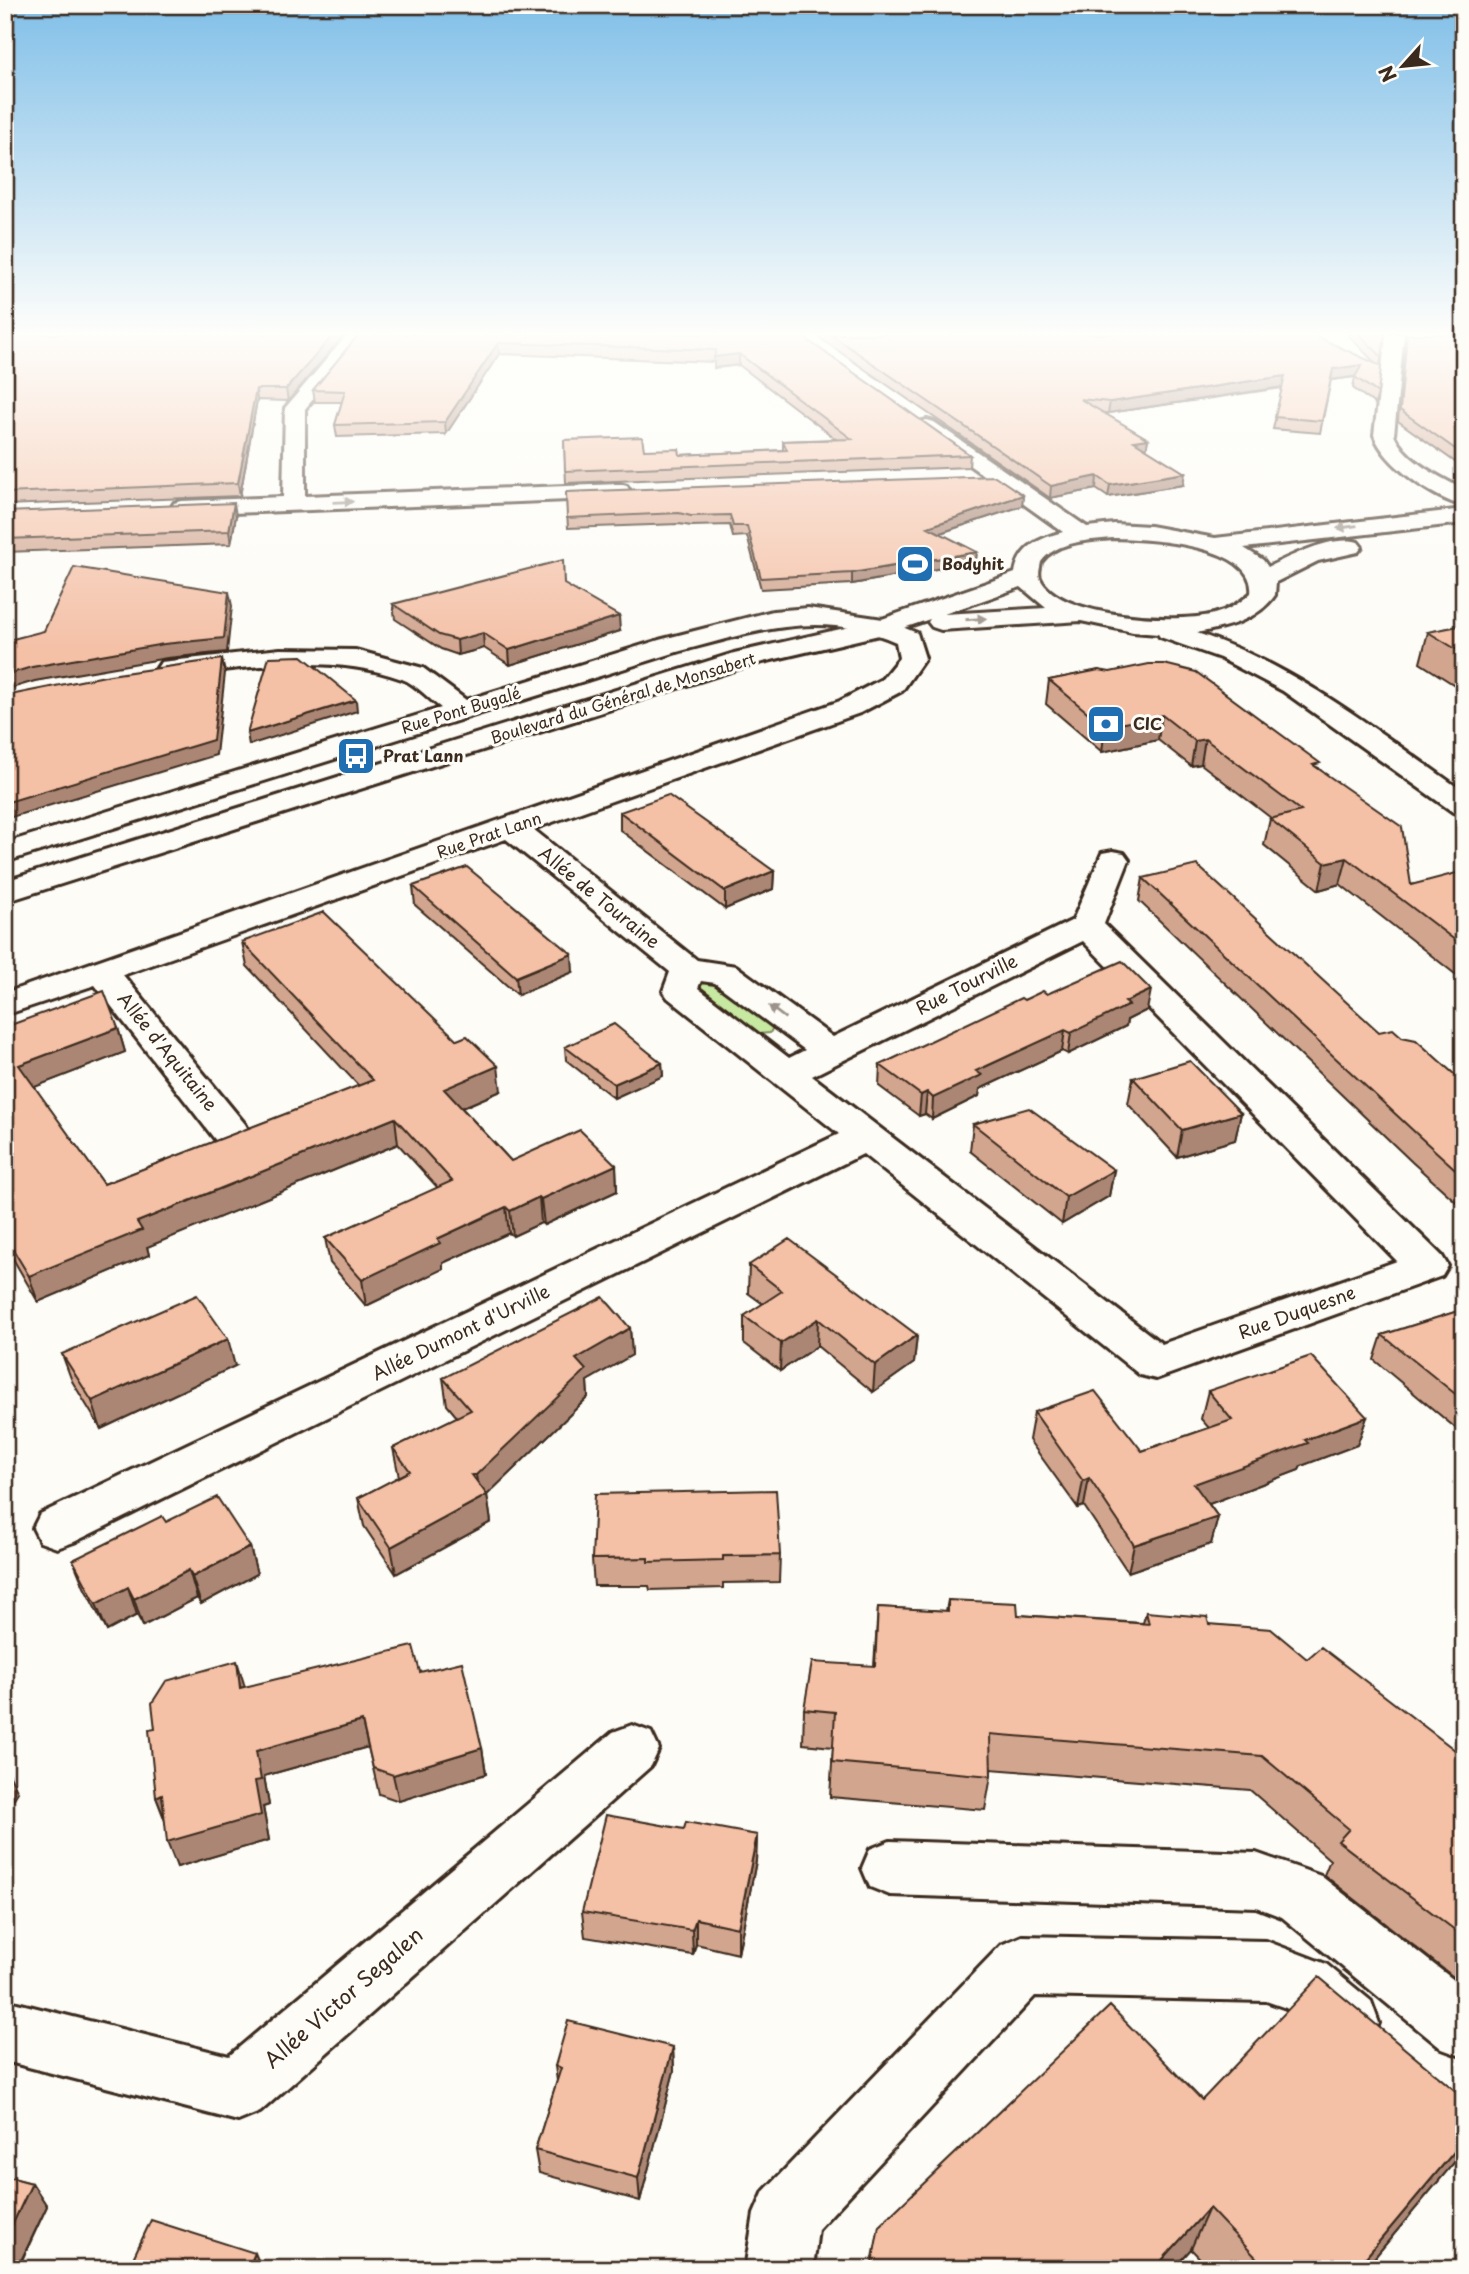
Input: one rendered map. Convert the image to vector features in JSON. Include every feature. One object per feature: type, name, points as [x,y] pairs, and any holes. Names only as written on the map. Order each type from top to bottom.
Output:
[{"type":"street","points":[[294,504],[295,440]]},
{"type":"street","points":[[946,440],[1081,534]]},
{"type":"street","points":[[1385,440],[1386,445],[1401,460],[1462,505]]},
{"type":"street","points":[[968,477],[996,476]]},
{"type":"street","points":[[156,509],[638,491]]},
{"type":"street","points":[[1215,545],[1361,526],[1462,505]]},
{"type":"street","points":[[1264,579],[1310,556],[1462,505]]},
{"type":"street","points":[[1254,630],[1264,579],[1246,561],[1215,545],[1149,531],[1081,534],[1056,541],[1037,551],[1027,564],[1027,578],[1037,591],[1080,614],[1115,622],[1154,626],[1210,622],[1254,630],[1293,685]]},
{"type":"street","name":"Boulevard du Général de Monsabert","points":[[5,892],[743,659],[883,626],[1027,578]]},
{"type":"street","name":"Boulevard du Général de Monsabert","points":[[883,626],[1080,614]]},
{"type":"street","name":"Rue Pont Bugalé","points":[[5,853],[668,646],[773,619],[808,616],[883,626]]},
{"type":"street","name":"Rue Prat Lann","points":[[5,1005],[850,707],[892,685],[912,658],[908,638],[883,626]]},
{"type":"street","points":[[1154,626],[1229,652],[1293,685],[1464,806]]},
{"type":"street","points":[[141,673],[280,657],[355,658],[415,674],[461,710]]},
{"type":"street","name":"Allée de Touraine","points":[[511,827],[688,970]]},
{"type":"street","points":[[1087,926],[1113,860]]},
{"type":"street","name":"Rue Tourville","points":[[784,1074],[832,1053],[1087,926]]},
{"type":"street","name":"Rue Duquesne","points":[[784,1074],[1156,1363],[1427,1266],[1087,926]]},
{"type":"street","points":[[784,1074],[680,991],[688,970],[724,973],[832,1053]]},
{"type":"street","name":"Allée d'Aquitaine","points":[[102,971],[232,1133]]},
{"type":"street","name":"Allée Dumont d'Urville","points":[[57,1528],[865,1137]]},
{"type":"street","name":"Allée Victor Segalen","points":[[5,2030],[238,2090],[632,1749]]},
{"type":"street","points":[[890,1868],[1256,1880],[1301,1896],[1464,2027]]},
{"type":"street","points":[[779,2269],[787,2214],[1022,1966],[1266,1971],[1305,1985],[1384,2054]]},
{"type":"green space","points":[[714,981],[773,1027],[770,1033],[758,1034],[699,987],[703,982]]},
{"type":"building","points":[[5,440],[246,440],[238,483],[5,493]]},
{"type":"building","points":[[564,440],[642,440],[644,450],[679,449],[680,455],[787,450],[783,441],[949,440],[970,455],[565,471]]},
{"type":"building","points":[[984,440],[1140,440],[1134,441],[1185,473],[1110,485],[1097,476],[1051,486]]},
{"type":"building","points":[[1443,440],[1464,440],[1464,450],[1458,451]]},
{"type":"building","points":[[995,476],[1023,495],[928,527],[977,552],[852,573],[761,578],[747,526],[733,526],[730,515],[691,516],[679,513],[567,518],[566,492]]},
{"type":"building","points":[[234,503],[229,531],[5,539],[5,512]]},
{"type":"building","points":[[563,560],[564,584],[619,616],[509,650],[483,633],[457,640],[439,635],[393,604]]},
{"type":"building","points":[[74,567],[229,592],[224,638],[164,644],[32,667],[5,675],[5,641],[44,631]]},
{"type":"building","points":[[1464,625],[1464,654],[1428,632]]},
{"type":"building","points":[[302,656],[356,700],[247,733],[269,657]]},
{"type":"building","points":[[222,659],[213,740],[5,803],[5,696],[110,675]]},
{"type":"building","points":[[1164,664],[1196,672],[1320,763],[1313,765],[1402,827],[1411,885],[1460,872],[1464,875],[1464,947],[1347,858],[1325,863],[1270,819],[1301,811],[1205,739],[1195,741],[1162,715],[1105,727],[1049,680]]},
{"type":"building","points":[[668,795],[774,871],[725,891],[620,812]]},
{"type":"building","points":[[1197,865],[1379,1032],[1393,1029],[1402,1037],[1416,1040],[1464,1083],[1464,1177],[1143,878]]},
{"type":"building","points":[[467,867],[572,954],[516,977],[413,886]]},
{"type":"building","points":[[324,912],[457,1040],[467,1036],[498,1066],[444,1089],[511,1161],[580,1130],[616,1165],[510,1211],[506,1207],[437,1239],[440,1243],[362,1280],[325,1238],[452,1181],[395,1118],[137,1222],[142,1230],[29,1276],[5,1236],[5,1201],[12,1191],[5,1180],[5,1027],[104,991],[118,1028],[19,1065],[104,1184],[373,1080],[242,942]]},
{"type":"building","points":[[1122,961],[1151,990],[1125,1002],[1129,1005],[1071,1033],[1065,1030],[976,1071],[982,1075],[933,1098],[927,1092],[921,1095],[880,1065],[1021,998],[1024,1000],[1043,991],[1047,994]]},
{"type":"building","points":[[614,1024],[662,1063],[614,1084],[565,1047]]},
{"type":"building","points":[[1190,1061],[1241,1113],[1182,1130],[1133,1078]]},
{"type":"building","points":[[1029,1108],[1114,1170],[1066,1197],[973,1124]]},
{"type":"building","points":[[789,1239],[917,1335],[875,1365],[818,1319],[781,1343],[744,1316],[782,1291],[749,1265]]},
{"type":"building","points":[[197,1295],[228,1339],[92,1401],[62,1354]]},
{"type":"building","points":[[603,1297],[630,1328],[576,1359],[586,1370],[476,1475],[472,1475],[487,1495],[391,1547],[358,1498],[410,1471],[393,1448],[471,1410],[443,1378]]},
{"type":"building","points":[[1464,1309],[1464,1401],[1382,1335]]},
{"type":"building","points":[[1311,1356],[1367,1417],[1305,1440],[1308,1443],[1194,1484],[1218,1517],[1134,1545],[1089,1478],[1083,1481],[1034,1412],[1095,1391],[1142,1451],[1232,1420],[1208,1391]]},
{"type":"building","points":[[776,1490],[780,1555],[648,1562],[648,1558],[592,1559],[595,1494]]},
{"type":"building","points":[[217,1497],[250,1547],[192,1577],[189,1570],[134,1599],[128,1587],[96,1604],[73,1560],[162,1516],[166,1522]]},
{"type":"building","points":[[948,1600],[1017,1603],[1018,1615],[1149,1624],[1146,1612],[1207,1617],[1209,1624],[1271,1629],[1307,1659],[1321,1647],[1464,1757],[1464,1937],[1338,1841],[1349,1829],[1262,1756],[990,1734],[991,1776],[832,1762],[835,1712],[804,1709],[812,1662],[875,1666],[878,1607],[948,1611]]},
{"type":"building","points":[[413,1646],[420,1672],[462,1662],[482,1748],[393,1775],[373,1768],[362,1721],[256,1751],[261,1780],[255,1781],[261,1815],[167,1842],[162,1794],[156,1797],[149,1730],[155,1729],[152,1703],[166,1681],[237,1661],[240,1688]]},
{"type":"building","points":[[606,1815],[684,1829],[686,1822],[757,1835],[738,1928],[696,1919],[692,1930],[582,1912]]},
{"type":"building","points":[[1319,1977],[1464,2098],[1464,2140],[1356,2269],[1267,2269],[1209,2208],[1154,2269],[871,2269],[879,2226],[1110,2006],[1202,2100]]},
{"type":"building","points":[[568,2021],[673,2047],[638,2178],[535,2150],[561,2068],[555,2066]]},
{"type":"building","points":[[5,2176],[32,2183],[5,2240]]},
{"type":"building","points":[[151,2220],[255,2253],[248,2269],[128,2269]]},
{"type":"place","name":"Bodyhit","points":[[915,564]]},
{"type":"place","name":"CIC","points":[[1106,724]]},
{"type":"place","name":"Prat Lann","points":[[356,756]]}]
